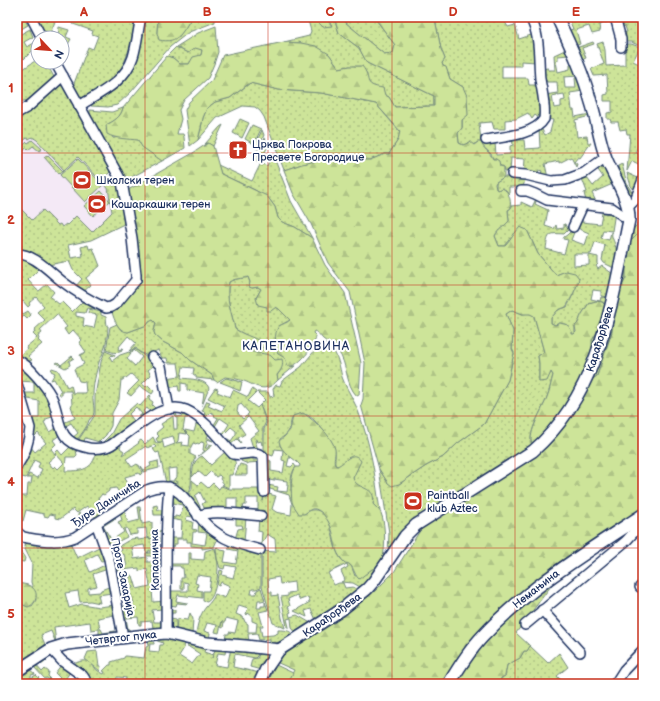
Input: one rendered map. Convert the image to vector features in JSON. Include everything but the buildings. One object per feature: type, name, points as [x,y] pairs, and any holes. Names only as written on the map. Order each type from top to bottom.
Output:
[{"type":"main road","name":"Немањина","points":[[449,684],[473,648],[490,628],[507,612],[564,568],[643,515]]},
{"type":"street","points":[[31,17],[38,30]]},
{"type":"street","points":[[79,106],[112,86],[126,72],[133,57],[141,17]]},
{"type":"street","points":[[486,140],[528,131],[537,127],[544,119],[539,44],[533,22],[530,17]]},
{"type":"street","name":"Карађорђева","points":[[279,650],[322,623],[361,595],[374,581],[405,536],[416,525],[533,451],[547,439],[555,430],[580,393],[595,361],[615,289],[629,220],[628,207],[606,157],[586,84],[557,17]]},
{"type":"street","points":[[615,17],[621,39],[621,47]]},
{"type":"street","points":[[17,254],[23,254],[40,263],[64,282],[106,308],[116,304],[136,280],[132,238],[122,182],[60,70]]},
{"type":"street","points":[[17,113],[28,107],[63,76]]},
{"type":"street","points":[[512,174],[526,175],[551,181],[565,180],[584,173],[606,157]]},
{"type":"street","points":[[628,207],[635,200],[643,180]]},
{"type":"street","points":[[521,191],[535,194],[547,200],[612,208],[629,220]]},
{"type":"street","points":[[572,227],[583,205]]},
{"type":"street","points":[[152,357],[161,366],[170,409]]},
{"type":"street","points":[[17,360],[27,367],[48,390],[54,403],[61,430],[65,436],[75,444],[92,448],[106,447],[156,413],[180,408],[193,415],[218,437],[233,454],[237,455],[247,453],[262,455],[264,492]]},
{"type":"street","points":[[17,384],[30,428],[24,455],[17,466]]},
{"type":"street","name":"Ђуре Даничића","points":[[17,532],[23,537],[28,538],[64,541],[75,537],[147,490],[161,486],[168,487]]},
{"type":"street","points":[[168,487],[177,491],[184,497],[198,516],[222,536],[260,550]]},
{"type":"street","name":"Копаоничка","points":[[166,634],[166,520],[168,487]]},
{"type":"street","points":[[198,516],[204,513],[229,513],[261,516]]},
{"type":"street","name":"Немањина","points":[[526,624],[626,541],[636,530],[643,515]]},
{"type":"street","name":"Проте Захарија","points":[[96,523],[109,559],[123,637]]},
{"type":"street","points":[[542,610],[580,652]]},
{"type":"street","name":"Четвртог пука","points":[[17,671],[51,649],[67,644],[123,637],[166,634],[207,643],[279,650]]},
{"type":"street","points":[[51,649],[62,661],[83,676],[85,679],[84,684]]},
{"type":"street","points":[[259,684],[279,650]]},
{"type":"street","points":[[614,684],[624,670],[643,650]]},
{"type":"shaded area","points":[[17,134],[37,140],[64,169],[78,157],[108,188],[112,213],[92,232],[76,216],[62,227],[57,227],[36,216],[32,220],[17,208]]},
{"type":"green space","points":[[17,17],[23,17],[28,25],[18,31],[19,35],[30,29],[30,39],[24,42],[27,47],[30,45],[30,53],[24,59],[17,50]]},
{"type":"green space","points":[[36,17],[57,17],[51,30],[43,30]]},
{"type":"green space","points":[[75,17],[136,17],[127,56],[116,75],[108,83],[82,98],[73,86],[88,47],[93,49],[98,36],[92,34],[93,31],[73,24]]},
{"type":"green space","points":[[146,17],[158,17],[157,33],[178,38],[192,17],[215,17],[215,22],[189,32],[170,47],[131,92],[117,105],[108,107],[91,106],[119,87],[131,72],[141,45]]},
{"type":"green space","points":[[158,17],[192,17],[179,36],[166,41],[159,40],[157,33]]},
{"type":"green space","points":[[307,17],[313,17],[323,27],[332,25],[325,17],[334,17],[339,33],[359,48],[367,63],[434,96],[434,106],[395,107],[389,97],[370,84],[367,79],[366,72],[350,66],[339,68],[329,54],[301,43],[284,42],[309,36],[311,31]]},
{"type":"green space","points":[[313,17],[325,17],[332,26],[323,27]]},
{"type":"green space","points":[[334,17],[345,17],[346,23],[384,54],[393,53],[395,45],[374,17],[429,17],[435,19],[441,49],[445,59],[442,63],[443,66],[446,67],[450,79],[463,87],[467,96],[468,115],[462,120],[462,128],[458,133],[459,143],[463,145],[470,142],[474,145],[481,142],[483,147],[493,159],[499,161],[500,166],[504,167],[504,177],[495,184],[496,189],[498,190],[502,188],[508,194],[511,208],[508,210],[509,221],[495,236],[499,246],[505,246],[520,227],[527,230],[538,254],[556,275],[566,271],[575,273],[579,278],[574,293],[566,307],[558,310],[551,318],[551,323],[555,325],[560,323],[568,325],[572,334],[574,334],[576,332],[575,326],[579,322],[589,303],[596,301],[602,302],[606,306],[602,324],[592,340],[592,352],[589,364],[559,418],[532,445],[531,440],[533,428],[545,402],[553,375],[551,372],[547,381],[539,382],[538,356],[544,352],[534,316],[512,310],[506,314],[513,331],[512,349],[514,353],[508,380],[484,424],[458,443],[443,457],[426,466],[399,484],[392,486],[388,483],[379,469],[361,405],[363,399],[365,363],[350,292],[328,263],[311,224],[293,193],[284,170],[302,164],[344,155],[360,160],[370,160],[385,154],[389,154],[398,140],[400,131],[376,104],[321,93],[279,90],[250,83],[230,98],[215,102],[207,108],[198,140],[190,146],[185,110],[189,102],[212,80],[223,55],[284,42],[316,46],[329,54],[339,68],[362,66],[367,74],[368,81],[376,87],[383,88],[385,95],[389,97],[395,107],[434,106],[434,96],[367,63],[359,48],[339,33]]},
{"type":"green space","points":[[345,17],[374,17],[395,45],[393,53],[384,54],[346,23]]},
{"type":"green space","points":[[429,17],[502,17],[508,27],[515,25],[519,39],[534,34],[536,62],[521,61],[521,66],[502,66],[502,78],[528,78],[529,85],[539,85],[539,118],[535,115],[532,119],[528,113],[516,119],[505,120],[505,129],[494,129],[492,122],[479,123],[481,141],[510,137],[511,141],[495,143],[496,155],[510,154],[510,146],[513,145],[512,137],[515,136],[517,140],[524,140],[525,149],[540,148],[539,129],[541,128],[545,135],[550,132],[553,120],[547,119],[545,95],[557,93],[557,95],[552,96],[554,108],[561,107],[561,101],[565,100],[564,94],[558,95],[557,82],[547,82],[546,80],[542,80],[541,69],[548,68],[548,70],[555,70],[554,55],[567,49],[569,55],[558,56],[558,60],[556,61],[558,72],[570,69],[570,64],[572,64],[578,76],[564,77],[565,88],[576,88],[575,78],[578,77],[583,91],[570,93],[572,110],[574,110],[575,117],[590,114],[590,116],[575,120],[577,137],[587,136],[588,143],[591,143],[580,158],[578,157],[574,162],[577,164],[576,167],[571,157],[559,163],[559,161],[545,164],[548,178],[541,174],[542,171],[539,170],[537,175],[524,173],[525,159],[511,158],[510,172],[505,172],[504,167],[500,166],[496,159],[493,159],[491,154],[478,142],[469,145],[459,143],[458,133],[462,128],[463,87],[450,79],[446,68],[443,66],[442,63],[445,59],[441,49],[435,19]]},
{"type":"green space","points":[[568,17],[612,17],[607,22],[599,25],[600,32],[592,34],[589,26],[576,30],[580,44],[575,46],[568,31],[573,29]]},
{"type":"green space","points":[[618,17],[643,17],[643,47],[631,42],[624,42],[622,33],[627,32],[625,26],[621,27]]},
{"type":"green space","points":[[216,26],[218,52],[208,78],[184,100],[179,110],[181,119],[177,134],[183,134],[185,148],[162,161],[142,147],[138,140],[118,138],[107,134],[106,125],[119,116],[123,108],[167,56],[173,58],[180,64],[189,64],[193,57],[201,55],[202,50],[195,48],[188,53],[176,47],[198,33]]},
{"type":"green space","points":[[59,27],[69,30],[59,30]]},
{"type":"green space","points":[[593,42],[594,44],[582,48],[586,58],[581,60],[576,48]]},
{"type":"green space","points":[[603,42],[606,66],[625,65],[625,44],[640,47],[633,61],[643,66],[643,142],[641,141],[635,152],[642,156],[640,159],[643,161],[643,166],[632,161],[627,171],[630,134],[627,134],[626,129],[620,130],[618,122],[611,122],[610,119],[607,119],[607,113],[612,112],[612,101],[604,101],[604,95],[608,94],[607,75],[594,76],[591,69],[604,64],[597,44]]},
{"type":"green space","points":[[176,47],[188,53],[195,47],[202,50],[201,55],[189,64],[180,64],[173,58],[167,56]]},
{"type":"green space","points":[[30,64],[30,70],[50,70],[55,79],[30,100],[17,102],[17,73]]},
{"type":"green space","points":[[61,83],[64,84],[110,167],[110,172],[101,181],[78,157],[64,170],[37,140],[32,137],[29,139],[27,138],[17,146],[17,117]]},
{"type":"green space","points":[[250,83],[279,90],[321,93],[376,104],[400,132],[398,140],[389,154],[385,154],[370,160],[360,160],[344,155],[302,164],[284,170],[264,117],[255,107],[243,106],[217,118],[198,140],[207,108],[215,102],[230,98]]},
{"type":"green space","points":[[123,108],[119,116],[106,125],[113,138],[121,137],[139,140],[162,161],[126,180],[89,117],[90,110],[112,112]]},
{"type":"green space","points":[[240,119],[249,123],[242,138],[233,133]]},
{"type":"green space","points":[[223,125],[213,146],[208,143],[205,144],[220,127]]},
{"type":"green space","points":[[252,125],[261,129],[254,144],[245,139]]},
{"type":"green space","points":[[262,130],[264,135],[258,149],[254,147]]},
{"type":"green space","points":[[265,138],[268,146],[260,162],[255,160]]},
{"type":"green space","points":[[32,140],[42,149],[39,151],[33,146],[28,150],[26,148],[22,153],[19,149],[27,142],[28,143]]},
{"type":"green space","points":[[208,143],[213,146],[221,174],[267,196],[275,207],[278,218],[282,222],[295,227],[312,238],[325,265],[345,293],[361,363],[359,395],[357,396],[350,386],[344,362],[338,351],[314,331],[313,333],[316,336],[310,350],[296,364],[288,366],[285,358],[278,354],[276,333],[279,326],[290,320],[276,307],[271,311],[267,311],[267,307],[258,305],[256,298],[261,289],[258,287],[249,287],[250,282],[248,277],[229,282],[229,306],[235,329],[268,346],[260,348],[247,345],[250,351],[269,355],[275,360],[282,359],[282,368],[277,375],[278,380],[269,387],[261,388],[242,380],[225,377],[217,382],[214,380],[212,375],[190,360],[182,352],[163,342],[155,335],[154,332],[156,323],[153,320],[147,325],[128,332],[122,330],[117,325],[112,312],[127,299],[135,288],[140,270],[128,190]]},
{"type":"green space","points":[[47,155],[63,171],[59,174],[44,157]]},
{"type":"green space","points":[[272,155],[291,201],[312,238],[295,227],[282,222],[278,218],[275,207],[270,200],[255,190],[221,174],[218,165],[252,181],[261,163],[267,166]]},
{"type":"green space","name":"Школски терен","points":[[78,159],[103,185],[85,202],[60,175]]},
{"type":"green space","points":[[602,163],[615,183],[592,193],[597,204],[586,201],[584,193],[587,192],[581,176],[595,167],[596,170],[587,178],[593,186],[603,177],[596,167]]},
{"type":"green space","points":[[622,164],[627,184],[633,194],[628,193],[617,171],[619,170],[618,166]]},
{"type":"green space","points":[[642,170],[643,172],[636,192],[631,186],[627,173],[638,178]]},
{"type":"green space","points":[[504,177],[526,177],[523,187],[509,187],[509,194],[502,188],[498,190],[496,189],[496,182]]},
{"type":"green space","points":[[110,180],[114,180],[119,184],[124,224],[91,240],[68,245],[71,258],[83,256],[81,247],[88,245],[89,249],[93,248],[100,266],[86,278],[91,285],[83,292],[75,287],[82,279],[73,270],[69,261],[48,265],[17,251],[17,202],[19,204],[18,206],[32,220],[43,210],[62,227],[66,224],[67,225],[76,216],[92,232],[112,212],[108,188],[104,185]]},
{"type":"green space","name":"Кошаркашки терен","points":[[101,191],[110,201],[93,216],[84,206]]},
{"type":"green space","points":[[536,199],[535,204],[548,210],[545,226],[554,229],[556,225],[557,229],[564,228],[565,224],[566,227],[571,227],[564,234],[550,235],[548,240],[546,249],[564,254],[568,240],[563,239],[573,229],[575,230],[571,240],[585,245],[589,233],[575,227],[581,212],[583,212],[582,222],[600,224],[602,213],[611,214],[612,211],[615,212],[612,231],[603,230],[601,238],[609,240],[612,232],[617,253],[614,268],[604,263],[602,260],[605,245],[595,242],[591,254],[574,254],[574,266],[589,265],[589,255],[598,257],[598,264],[596,266],[598,269],[602,266],[613,274],[609,297],[601,296],[601,291],[593,290],[591,299],[600,301],[601,297],[609,298],[600,336],[589,364],[592,352],[592,340],[602,324],[605,307],[603,302],[596,301],[589,303],[579,322],[575,326],[575,334],[572,335],[568,325],[560,323],[555,325],[551,323],[551,318],[558,310],[567,307],[576,289],[579,278],[571,272],[556,275],[538,254],[527,230],[520,228],[505,246],[499,246],[495,236],[509,221],[508,210],[511,206],[521,205],[521,202],[532,207]]},
{"type":"green space","points":[[643,217],[643,231],[641,231],[630,242],[626,261],[626,278],[617,297],[612,332],[597,376],[590,381],[631,232]]},
{"type":"green space","points":[[641,231],[643,231],[643,510],[574,555],[516,633],[530,646],[527,651],[524,651],[520,658],[507,665],[505,676],[501,678],[500,684],[287,684],[294,670],[276,662],[280,657],[360,603],[375,591],[394,572],[421,529],[430,521],[529,458],[590,381],[597,376],[612,332],[617,297],[626,278],[626,261],[630,242]]},
{"type":"green space","points":[[18,258],[24,259],[39,269],[28,280],[37,290],[39,291],[47,284],[54,292],[50,297],[59,304],[62,302],[72,312],[82,302],[95,309],[87,308],[85,313],[76,312],[76,316],[84,318],[83,326],[94,328],[97,315],[88,313],[89,309],[101,312],[101,315],[106,317],[108,326],[107,336],[94,383],[94,412],[92,418],[89,420],[76,442],[71,439],[78,433],[71,423],[64,427],[63,423],[75,418],[71,406],[71,391],[62,391],[62,395],[60,395],[59,392],[61,391],[54,379],[51,380],[55,373],[51,371],[52,368],[58,370],[67,387],[71,385],[73,393],[86,393],[85,382],[79,381],[74,369],[84,364],[80,355],[86,352],[79,342],[82,340],[73,330],[68,335],[64,329],[67,327],[57,314],[40,330],[42,333],[38,336],[38,340],[42,344],[28,356],[32,360],[27,362],[20,355],[27,349],[26,347],[37,338],[33,334],[35,332],[34,330],[45,320],[37,312],[44,306],[36,297],[29,303],[30,305],[28,307],[23,301],[17,306],[17,275],[21,267],[17,265]]},
{"type":"green space","points":[[248,277],[252,288],[258,287],[261,289],[256,298],[271,311],[275,307],[279,309],[290,320],[279,326],[285,358],[290,367],[295,366],[278,380],[277,375],[281,370],[275,360],[271,356],[257,354],[251,351],[246,345],[260,348],[249,337],[235,329],[228,300],[229,282]]},
{"type":"green space","points":[[17,307],[23,314],[28,311],[31,315],[27,319],[24,316],[20,319],[17,318]]},
{"type":"green space","points":[[512,310],[523,314],[530,313],[534,316],[544,352],[538,356],[539,381],[551,372],[553,375],[545,402],[533,427],[531,439],[532,445],[481,479],[388,553],[389,533],[379,469],[388,483],[399,484],[426,466],[443,457],[458,443],[484,424],[508,380],[514,353],[512,349],[513,331],[506,314]]},
{"type":"green space","points":[[151,320],[156,321],[154,332],[155,335],[163,342],[182,352],[190,360],[212,375],[214,380],[196,378],[193,374],[194,368],[183,367],[181,378],[201,381],[209,388],[202,406],[204,393],[187,390],[187,384],[181,383],[181,391],[179,391],[178,386],[168,388],[166,378],[180,376],[178,363],[168,363],[167,358],[162,358],[158,350],[154,352],[152,356],[150,353],[148,354],[152,359],[138,351],[136,348],[129,351],[136,343],[128,336],[118,348],[119,350],[121,349],[122,351],[116,353],[106,350],[110,327],[117,324],[120,329],[128,332],[147,325]]},
{"type":"green space","points":[[321,343],[331,347],[334,351],[343,380],[359,413],[371,457],[380,511],[373,504],[374,498],[354,482],[354,475],[349,457],[342,465],[335,465],[335,452],[329,438],[313,419],[303,414],[293,416],[289,431],[280,439],[280,446],[291,458],[289,458],[287,466],[291,467],[294,464],[296,467],[291,480],[292,495],[304,514],[316,510],[321,512],[326,517],[331,528],[335,547],[342,560],[351,565],[355,576],[380,567],[362,588],[353,583],[341,582],[345,580],[341,571],[348,567],[347,564],[328,573],[334,585],[343,583],[345,588],[353,587],[359,590],[317,622],[311,609],[305,611],[307,617],[294,611],[310,602],[308,597],[300,600],[297,595],[288,599],[290,606],[288,607],[291,612],[289,613],[290,617],[297,615],[314,625],[297,634],[292,628],[291,618],[287,619],[289,627],[287,627],[281,597],[288,596],[288,593],[295,592],[294,582],[280,584],[279,577],[268,579],[269,592],[272,592],[272,596],[278,595],[285,628],[273,623],[262,586],[262,551],[276,552],[275,539],[267,534],[261,545],[262,532],[258,531],[259,518],[263,513],[264,510],[262,514],[248,510],[258,510],[258,498],[246,498],[246,505],[244,505],[243,508],[246,510],[237,512],[237,498],[227,498],[228,508],[203,511],[204,507],[202,504],[205,502],[200,492],[195,496],[202,511],[198,510],[187,496],[192,489],[192,480],[198,485],[201,482],[208,488],[213,483],[219,489],[221,486],[230,489],[262,489],[264,493],[263,501],[265,493],[276,496],[272,509],[276,512],[291,515],[292,504],[289,495],[267,488],[268,485],[278,487],[277,491],[287,492],[288,485],[287,481],[265,479],[267,459],[271,461],[271,471],[283,473],[285,461],[282,460],[283,450],[275,449],[273,456],[264,453],[264,429],[267,422],[260,405],[265,400],[257,392],[268,392],[270,397],[274,396],[273,389],[276,385],[280,386],[282,381],[301,367]]},
{"type":"green space","points":[[135,349],[158,366],[160,374],[153,366],[148,370],[151,375],[142,384],[146,387],[148,385],[154,391],[152,394],[140,386],[131,396],[127,393],[139,381],[131,374],[124,378],[121,380],[119,400],[112,413],[111,426],[106,435],[99,442],[85,438],[84,442],[77,442],[95,415],[95,396],[101,362],[105,351],[115,355],[114,357],[112,355],[110,357],[112,361],[120,355],[129,352],[131,354],[127,359],[135,366],[142,357],[134,350],[132,353],[130,352]]},
{"type":"green space","points":[[72,356],[74,358],[69,361],[70,365],[65,368],[56,363],[58,362],[61,365]]},
{"type":"green space","points":[[18,367],[23,367],[45,391],[55,416],[46,419],[44,422],[49,432],[58,427],[61,434],[53,440],[56,444],[51,449],[56,455],[48,462],[53,468],[55,466],[58,469],[64,463],[55,453],[58,450],[62,455],[71,446],[76,450],[77,455],[75,457],[66,457],[65,471],[77,471],[86,468],[92,463],[96,452],[119,443],[121,446],[120,448],[124,451],[122,455],[141,440],[145,444],[153,437],[156,443],[162,442],[158,442],[156,439],[159,436],[156,433],[163,427],[161,424],[173,416],[174,429],[177,429],[177,419],[173,410],[176,411],[177,417],[183,416],[184,412],[188,414],[188,418],[185,418],[183,430],[187,434],[179,433],[178,441],[176,443],[183,442],[182,445],[189,446],[190,436],[185,430],[194,432],[197,421],[210,433],[207,437],[213,441],[207,439],[206,441],[208,442],[205,448],[208,448],[209,444],[213,445],[202,454],[198,456],[205,451],[203,450],[204,443],[193,443],[190,449],[190,454],[196,457],[192,466],[189,493],[186,494],[177,487],[178,483],[176,486],[166,483],[159,452],[156,453],[153,449],[156,447],[154,445],[147,448],[146,446],[126,459],[132,467],[137,464],[139,465],[142,473],[140,475],[139,473],[125,477],[128,485],[124,487],[122,491],[124,495],[119,499],[117,496],[120,494],[116,488],[109,489],[109,491],[104,495],[102,494],[98,499],[100,502],[99,505],[102,507],[100,509],[102,512],[96,518],[87,506],[77,513],[73,509],[60,519],[55,518],[55,515],[50,514],[48,517],[44,516],[44,514],[26,510],[23,521],[19,519],[17,517],[17,497],[27,496],[28,484],[31,484],[32,478],[27,478],[29,474],[38,478],[42,469],[38,467],[40,463],[34,460],[26,478],[17,476],[19,470],[30,446],[35,452],[46,443],[38,433],[35,436],[33,434],[30,418],[39,418],[39,401],[28,399],[24,400],[22,393],[34,393],[34,382],[19,381],[17,370]],"holes":[[[173,436],[175,444],[164,448],[162,439]],[[177,468],[177,477],[174,481],[169,481],[168,469]]]},
{"type":"green space","points":[[226,378],[242,382],[240,391],[220,382]]},
{"type":"green space","points":[[215,388],[218,389],[217,392],[230,397],[233,390],[248,397],[252,389],[256,392],[248,401],[257,408],[260,405],[266,422],[263,428],[263,445],[261,441],[258,442],[257,439],[255,440],[258,450],[254,451],[250,438],[259,431],[247,415],[249,413],[241,404],[238,406],[237,412],[243,419],[246,416],[248,417],[239,425],[245,434],[238,438],[241,443],[237,439],[229,446],[225,441],[228,439],[231,441],[236,434],[236,431],[231,427],[223,435],[226,438],[224,440],[221,437],[229,424],[220,418],[214,428],[212,428],[218,418],[211,412],[204,419],[203,418],[205,412],[202,411],[207,401],[210,402],[208,406],[222,411],[225,406],[208,398]]},
{"type":"green space","points":[[150,395],[151,396],[149,399],[153,402],[152,405],[157,410],[151,413],[147,408],[143,411],[147,416],[139,420],[137,418],[142,414],[136,407],[129,414],[136,424],[120,431],[116,438],[100,445],[111,434],[119,419],[137,403],[140,406]]},
{"type":"green space","points":[[303,413],[317,424],[330,439],[335,449],[335,465],[337,466],[352,456],[358,457],[361,461],[353,478],[358,485],[372,494],[373,504],[379,510],[383,518],[385,540],[382,562],[380,567],[372,569],[359,579],[352,567],[348,563],[345,563],[339,555],[336,549],[331,526],[323,514],[316,509],[312,509],[304,514],[299,514],[293,504],[291,489],[292,479],[294,470],[300,465],[282,449],[279,441],[290,430],[293,416]]},
{"type":"green space","points":[[226,451],[235,462],[232,475],[229,475],[229,488],[222,485],[224,484],[220,479],[221,477],[219,475],[216,477],[211,471],[205,477],[198,471],[192,477],[194,465],[199,458],[202,456],[211,465]]},
{"type":"green space","points":[[253,455],[253,460],[261,460],[261,462],[248,464],[241,461],[243,456]]},
{"type":"green space","points":[[158,461],[159,468],[143,472],[141,466],[144,470],[151,466],[150,463]]},
{"type":"green space","points":[[240,464],[247,466],[247,475],[235,475]]},
{"type":"green space","points":[[175,493],[194,514],[193,517],[187,516],[186,520],[193,522],[192,529],[197,530],[196,532],[193,532],[192,543],[205,545],[207,533],[198,532],[199,522],[218,538],[214,547],[202,549],[202,547],[191,546],[191,542],[187,542],[187,539],[177,539],[177,544],[175,544],[174,547],[168,547],[169,538],[181,538],[182,521],[170,519],[168,516],[175,518],[175,516],[180,517],[183,507],[182,504],[173,503],[170,514],[171,494]]},
{"type":"green space","points":[[157,505],[158,510],[165,509],[164,515],[154,515],[153,506]]},
{"type":"green space","points":[[138,507],[140,507],[142,524],[152,522],[152,531],[163,531],[158,533],[159,542],[156,540],[156,542],[152,542],[153,554],[156,562],[164,561],[160,564],[152,566],[154,581],[165,580],[164,586],[154,587],[152,590],[153,602],[165,601],[162,609],[152,610],[154,622],[163,622],[163,628],[153,629],[152,621],[141,622],[141,625],[139,625],[138,617],[126,618],[130,634],[125,633],[119,605],[122,604],[123,607],[134,603],[130,592],[119,595],[114,576],[120,575],[120,577],[117,578],[121,591],[133,588],[128,573],[133,576],[137,589],[150,586],[147,569],[139,571],[139,568],[114,571],[112,564],[115,564],[116,569],[127,566],[124,554],[121,555],[119,552],[122,550],[119,546],[131,539],[152,539],[147,537],[146,528],[137,529],[137,534],[130,535],[127,528],[124,529],[127,537],[117,542],[115,538],[124,532],[118,522],[122,520],[119,514],[124,510],[128,523],[140,520]],"holes":[[[144,545],[146,552],[149,553],[146,553],[146,556],[153,556],[153,562],[147,562],[147,557],[134,559],[132,547]]]},
{"type":"green space","points":[[80,513],[89,525],[81,530],[78,514]]},
{"type":"green space","points":[[114,516],[116,518],[103,526],[116,544],[108,547],[100,527]]},
{"type":"green space","points":[[236,516],[246,517],[244,542],[235,539],[238,529],[243,528],[242,525],[236,525]]},
{"type":"green space","points":[[25,542],[37,542],[37,547],[39,547],[39,542],[70,542],[77,558],[103,545],[107,560],[101,561],[97,554],[85,560],[90,572],[107,564],[109,580],[105,570],[93,574],[97,586],[88,588],[88,593],[100,592],[101,590],[111,586],[112,593],[98,595],[100,603],[90,601],[80,602],[78,591],[65,593],[69,608],[82,604],[99,607],[114,605],[120,635],[117,635],[114,615],[98,618],[100,629],[103,633],[115,631],[115,635],[99,636],[99,629],[91,630],[90,622],[54,627],[56,643],[48,648],[47,645],[55,641],[51,631],[41,635],[47,649],[20,665],[17,659],[17,598],[19,602],[32,606],[36,600],[31,582],[32,563],[24,547]]},
{"type":"green space","points":[[227,544],[258,554],[261,553],[261,587],[252,589],[251,594],[256,594],[257,590],[261,588],[265,601],[261,602],[261,600],[258,600],[257,608],[265,606],[265,602],[268,610],[259,612],[263,626],[260,626],[262,636],[273,635],[278,633],[278,630],[287,631],[294,635],[284,641],[270,644],[270,639],[259,640],[257,633],[248,634],[249,642],[225,641],[226,634],[229,634],[229,632],[235,633],[238,621],[226,618],[223,628],[221,627],[222,621],[219,633],[215,632],[217,625],[207,623],[204,631],[210,633],[209,640],[196,637],[199,621],[204,610],[215,594],[225,598],[230,586],[221,582],[219,586],[217,585],[220,570],[223,571],[222,575],[233,578],[236,567],[225,565],[224,569],[220,568],[217,559],[217,547],[226,551],[224,562],[236,564],[238,551],[228,549],[229,547]],"holes":[[[239,605],[248,608],[246,614],[247,615],[248,613],[252,616],[252,621],[257,623],[256,632],[248,632],[248,624],[245,622],[243,617],[236,614]]]},
{"type":"green space","points":[[215,548],[218,573],[213,595],[210,599],[207,602],[203,601],[203,591],[209,591],[211,577],[197,575],[195,583],[198,584],[197,590],[202,591],[202,598],[178,595],[176,601],[187,604],[177,603],[176,606],[169,605],[169,591],[188,591],[188,583],[184,582],[184,589],[181,589],[181,578],[184,578],[183,568],[180,566],[168,566],[168,564],[189,564],[189,553],[191,553],[191,559],[204,560],[205,551]]},
{"type":"green space","points":[[17,550],[20,551],[25,558],[24,562],[17,561]]},
{"type":"green space","points":[[17,583],[29,585],[35,591],[36,597],[34,603],[28,607],[19,601],[17,595]]},
{"type":"green space","points":[[168,610],[175,610],[175,613],[172,613],[171,618],[176,619],[176,631],[170,630]]},
{"type":"green space","points":[[190,613],[193,619],[192,635],[176,631],[177,619],[188,620]]},
{"type":"green space","points":[[157,637],[183,641],[184,648],[179,656],[192,664],[200,654],[189,647],[188,648],[187,642],[206,647],[204,652],[213,655],[212,658],[215,650],[208,647],[226,648],[225,654],[218,653],[215,665],[227,667],[231,648],[260,651],[255,658],[235,654],[233,667],[260,673],[255,684],[231,684],[226,682],[225,684],[125,684],[126,678],[117,677],[116,684],[100,684],[85,675],[73,664],[88,661],[104,674],[105,672],[103,671],[111,665],[111,662],[124,658],[125,656],[144,658],[146,647],[151,639],[154,644],[150,644],[149,651],[159,652],[160,645],[163,643],[154,639]]},
{"type":"green space","points":[[530,646],[548,663],[559,653],[568,667],[557,676],[565,684],[500,684],[501,678],[505,676],[507,665],[520,658],[524,651],[527,651]]},
{"type":"green space","points":[[97,651],[99,666],[101,666],[100,671],[85,659],[88,652]]},
{"type":"green space","points":[[261,651],[267,654],[261,670],[250,667],[252,659],[257,658]]},
{"type":"green space","points":[[51,655],[73,670],[62,684],[55,684],[60,678],[55,673],[62,664],[51,656],[43,664],[39,663]]},
{"type":"green space","points":[[35,664],[42,672],[45,669],[49,672],[49,679],[53,684],[47,678],[45,679],[33,666]]},
{"type":"green space","points":[[276,665],[293,673],[287,684],[267,684]]},
{"type":"green space","points":[[29,669],[35,674],[31,675],[31,678],[36,675],[39,678],[32,684],[29,684],[26,681],[24,682],[19,675]]},
{"type":"place","name":"Црква Покрова Пресвете Богородице","points":[[238,150]]},
{"type":"place","name":"Школски терен","points":[[82,180]]},
{"type":"place","name":"Кошаркашки терен","points":[[97,204]]},
{"type":"place","name":"Paintball klub Aztec","points":[[413,501]]},
{"type":"district","name":"КАПЕТАНОВИНА","points":[[296,346]]}]
